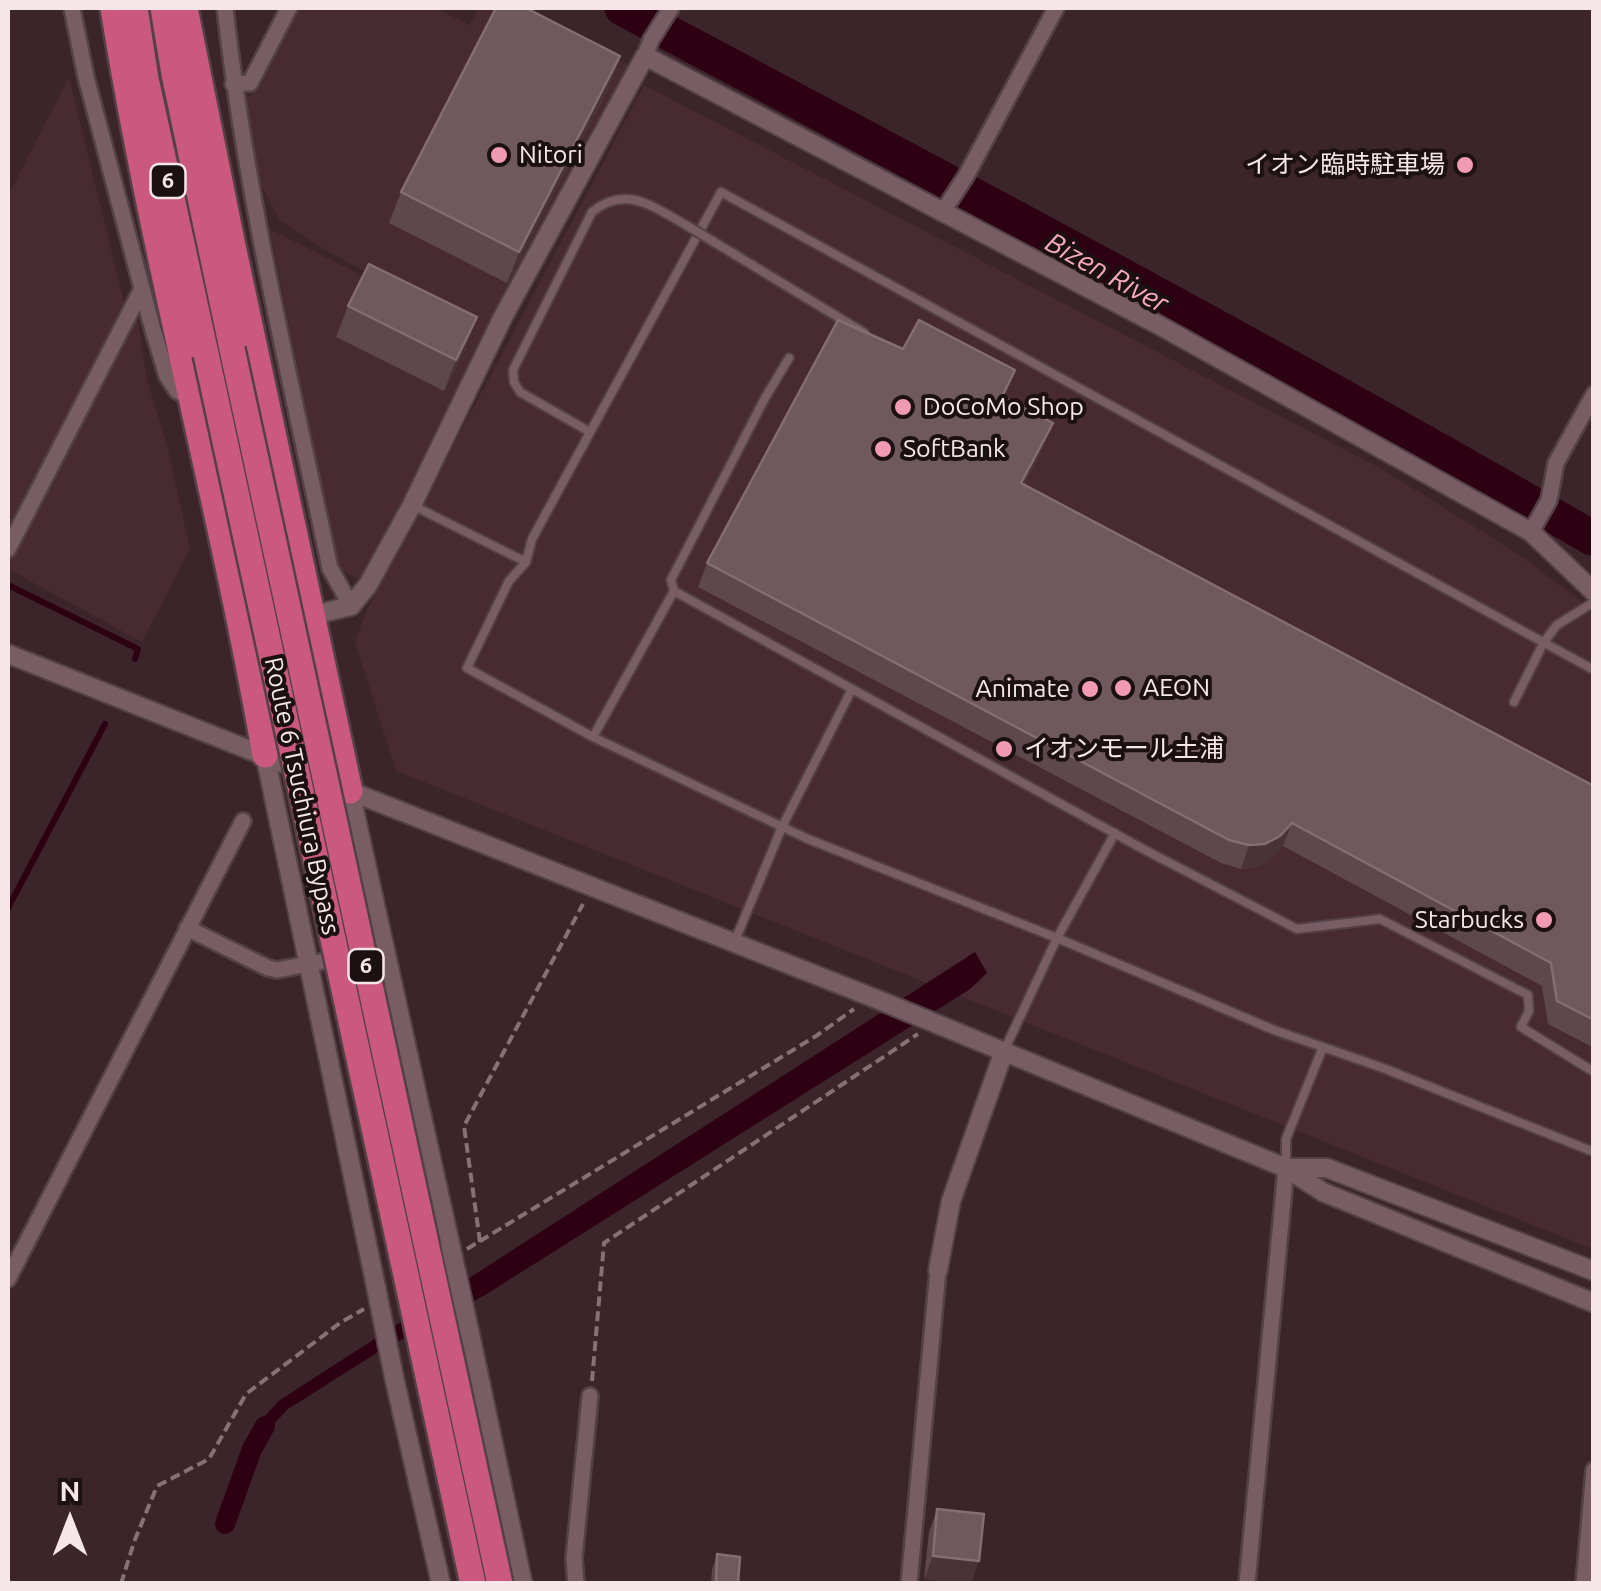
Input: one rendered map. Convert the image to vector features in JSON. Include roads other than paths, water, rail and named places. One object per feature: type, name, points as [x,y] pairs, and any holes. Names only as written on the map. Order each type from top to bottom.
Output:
[{"type":"highway","points":[[113,8],[265,755]]},
{"type":"highway","name":"Route 6 Tsuchiura Bypass","points":[[135,8],[146,79],[472,1584]]},
{"type":"highway","name":"Route 6 Tsuchiura Bypass","points":[[163,8],[232,350],[500,1584]]},
{"type":"highway","points":[[185,8],[350,791]]},
{"type":"street","points":[[72,8],[86,77],[168,376],[177,391],[192,398]]},
{"type":"street","points":[[225,8],[251,194],[330,568],[352,606]]},
{"type":"street","points":[[233,84],[250,82],[289,8]]},
{"type":"street","points":[[948,205],[1056,8]]},
{"type":"street","points":[[246,650],[256,633],[277,621],[352,606],[368,585],[412,505],[503,317],[668,12]]},
{"type":"street","points":[[648,48],[948,205],[1155,323],[1535,525],[1594,592]]},
{"type":"street","points":[[8,548],[142,290]]},
{"type":"street","points":[[1535,525],[1549,500],[1556,463],[1594,394]]},
{"type":"street","points":[[8,654],[1004,1050],[1286,1168],[1323,1192],[1594,1303]]},
{"type":"street","points":[[265,755],[310,964],[373,1296],[441,1584]]},
{"type":"street","points":[[350,791],[458,1249],[470,1334],[522,1584]]},
{"type":"street","points":[[8,1278],[243,822]]},
{"type":"street","points":[[187,928],[277,970],[385,949]]},
{"type":"street","points":[[908,1584],[938,1270],[952,1201],[1004,1050]]},
{"type":"street","points":[[1286,1168],[1328,1168],[1594,1271]]},
{"type":"street","points":[[1247,1584],[1286,1168]]},
{"type":"street","points":[[576,1584],[574,1558],[590,1396]]},
{"type":"street","points":[[1584,1584],[1594,1470]]},
{"type":"lane","points":[[1594,670],[722,192],[532,539],[526,562],[510,581],[467,668],[593,737],[782,828],[1274,1030],[1383,1068],[1594,1152]]},
{"type":"lane","points":[[590,432],[520,392],[513,370],[592,212],[604,201],[640,201],[686,224],[870,336]]},
{"type":"lane","points":[[593,737],[674,591],[671,580],[789,358]]},
{"type":"lane","points":[[412,505],[526,562]]},
{"type":"lane","points":[[674,591],[1297,929],[1380,919],[1412,934],[1528,995],[1528,1011],[1521,1028],[1594,1072]]},
{"type":"lane","points":[[1514,702],[1557,624],[1594,602]]},
{"type":"lane","points":[[734,943],[782,828],[852,688]]},
{"type":"lane","points":[[1004,1050],[1057,938],[1115,833]]},
{"type":"lane","points":[[1286,1168],[1286,1139],[1323,1048]]},
{"type":"waterway","name":"Bizen River","points":[[622,8],[1231,335],[1592,538]]},
{"type":"waterway","points":[[8,585],[138,649],[135,659]]},
{"type":"waterway","points":[[8,908],[105,724]]},
{"type":"waterway","points":[[225,1524],[252,1449],[265,1426]]},
{"type":"place","name":"Nitori","points":[[499,155]]},
{"type":"place","name":"イオン臨時駐車場","points":[[1465,165]]},
{"type":"place","name":"DoCoMo Shop","points":[[903,407]]},
{"type":"place","name":"SoftBank","points":[[883,449]]},
{"type":"place","name":"AEON","points":[[1123,688]]},
{"type":"place","name":"Animate","points":[[1090,689]]},
{"type":"place","name":"イオンモール土浦","points":[[1004,749]]},
{"type":"place","name":"Starbucks","points":[[1544,920]]}]
